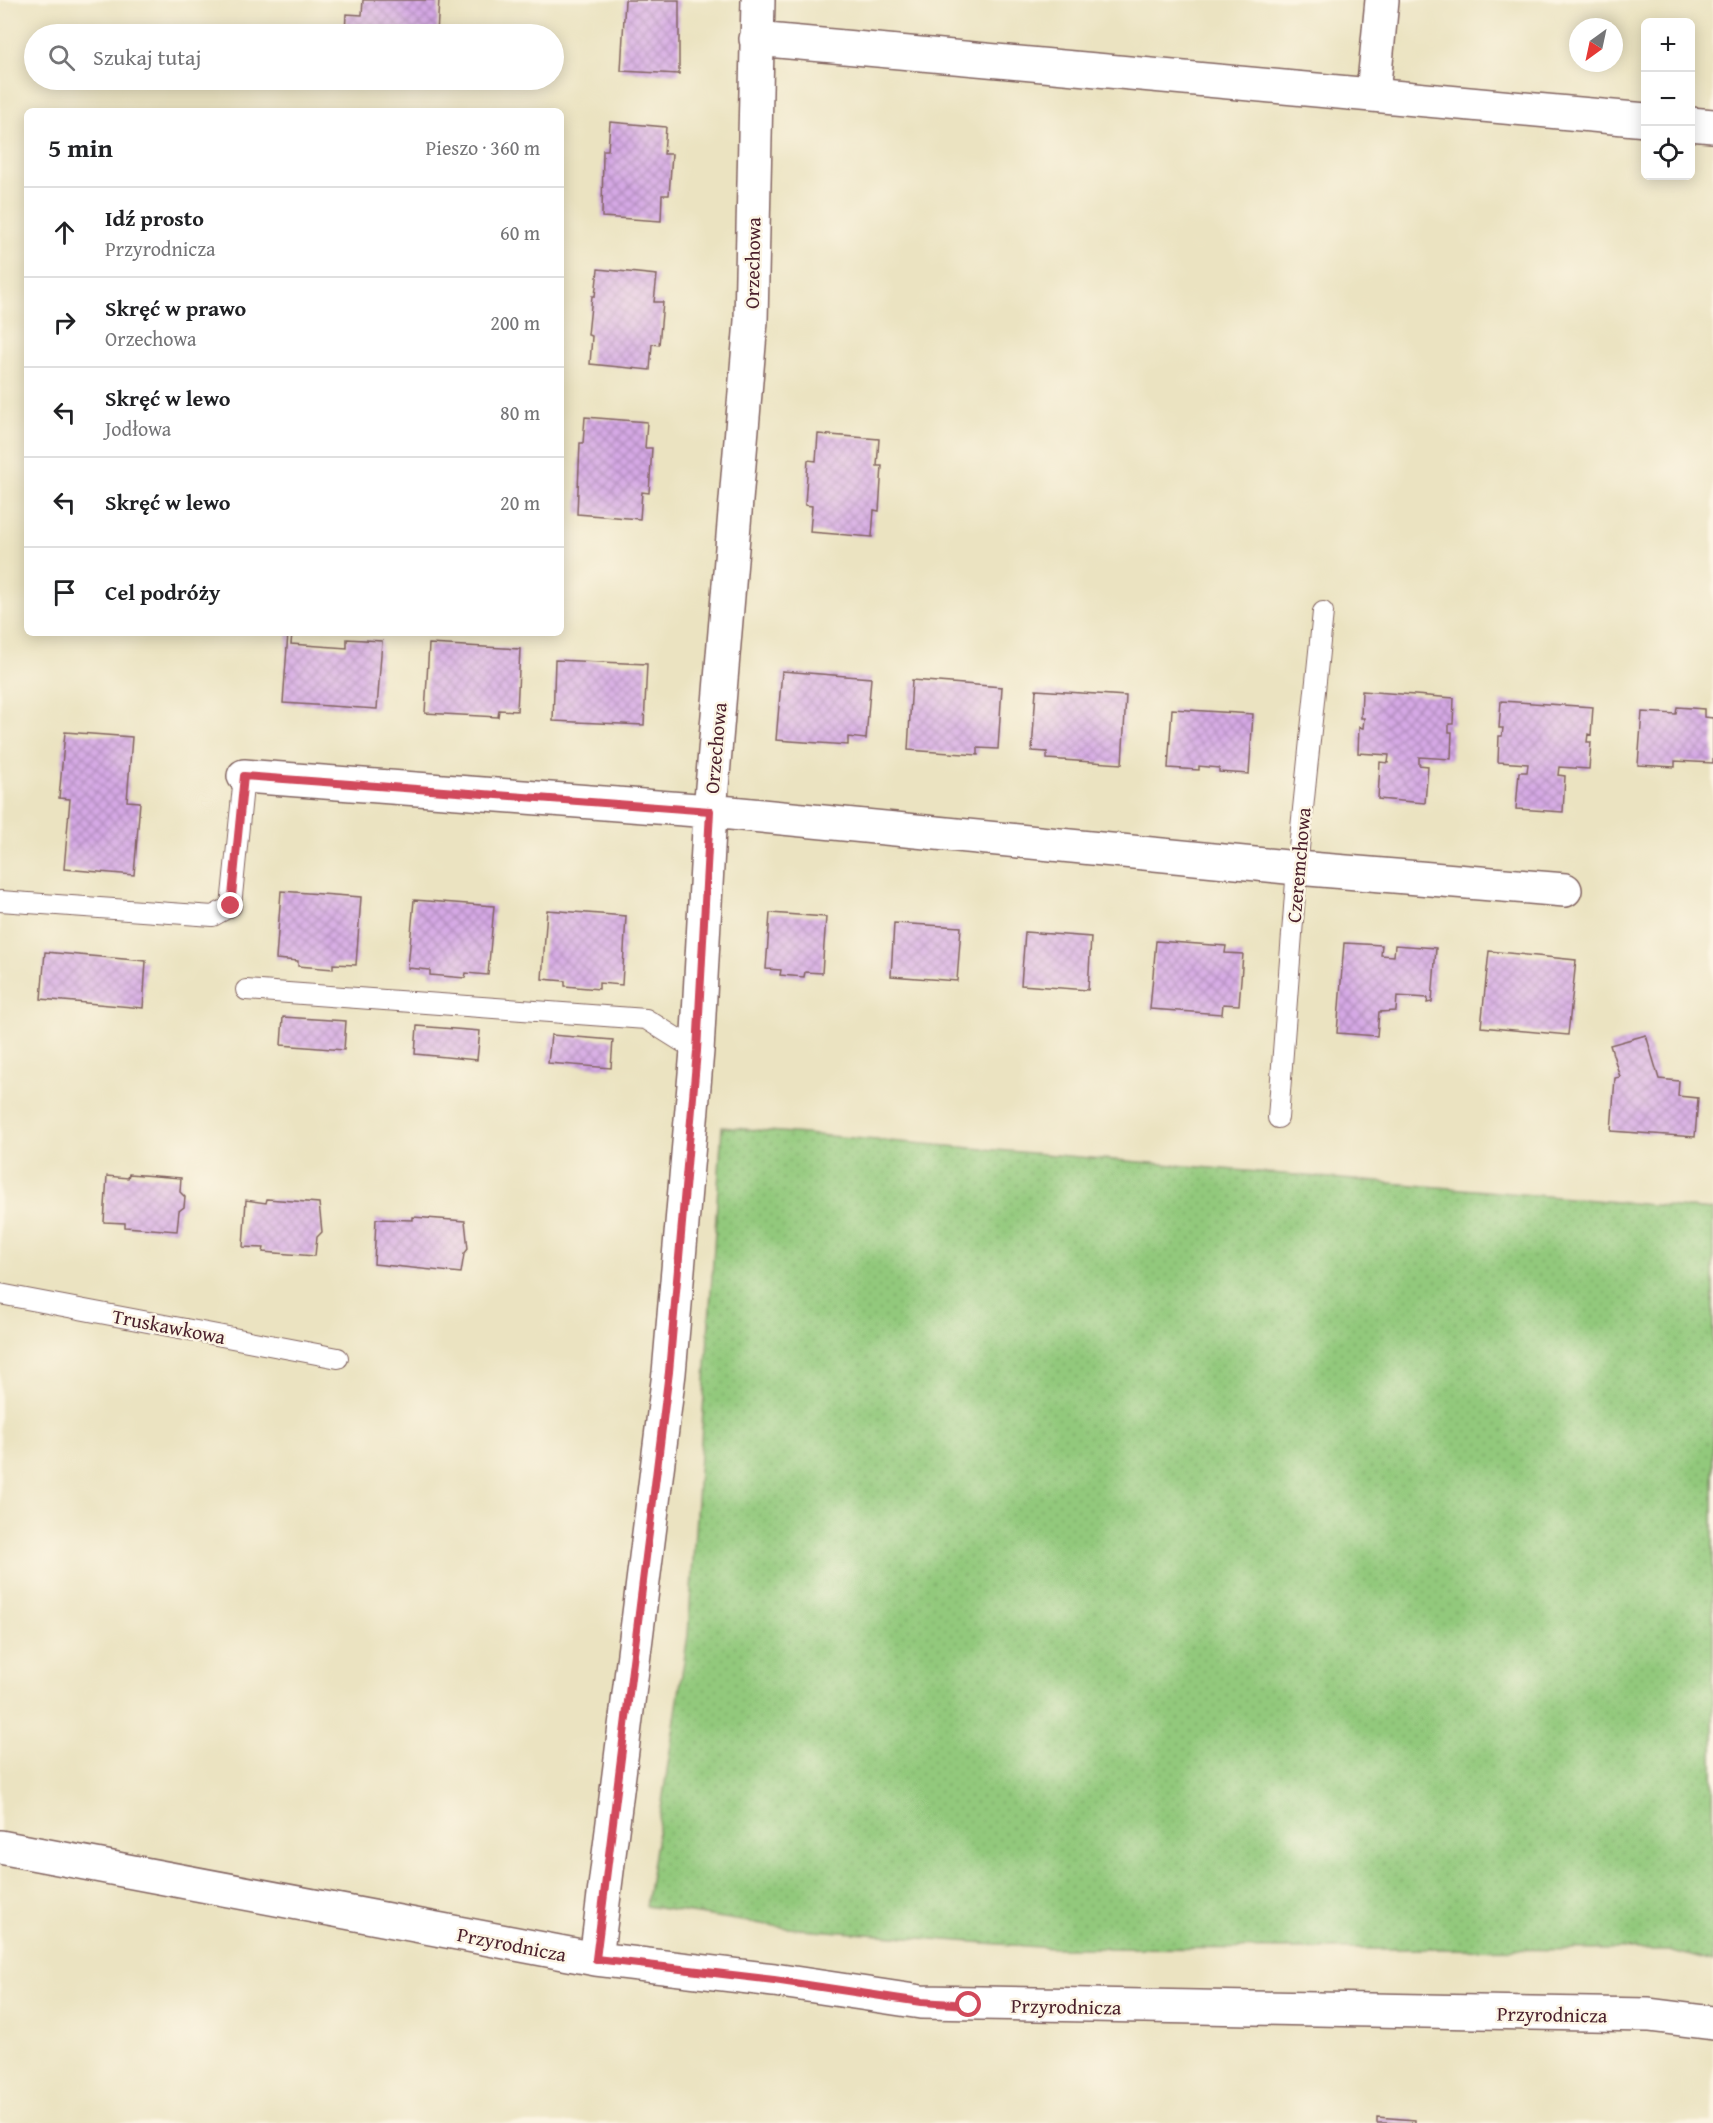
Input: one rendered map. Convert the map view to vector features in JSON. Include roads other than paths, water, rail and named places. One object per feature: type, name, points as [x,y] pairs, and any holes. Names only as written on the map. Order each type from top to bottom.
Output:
[{"type":"street","name":"Orzechowa","points":[[596,1959],[669,1372],[697,1051],[710,811],[751,321],[758,0]]},
{"type":"street","points":[[1373,94],[1382,0]]},
{"type":"street","points":[[756,39],[1641,120]]},
{"type":"street","points":[[1695,124],[1713,126]]},
{"type":"street","points":[[244,776],[710,811],[1297,868],[1565,890]]},
{"type":"street","name":"Przyrodnicza","points":[[0,1847],[596,1959],[774,1980],[921,2002],[969,2005],[1649,2015],[1713,2023]]},
{"type":"lane","name":"Czeremchowa","points":[[1278,1118],[1297,868],[1323,612]]},
{"type":"lane","points":[[0,901],[213,916],[231,906],[244,776]]},
{"type":"lane","points":[[246,990],[646,1019],[697,1051]]},
{"type":"lane","name":"Truskawkowa","points":[[0,1294],[338,1358]]}]
